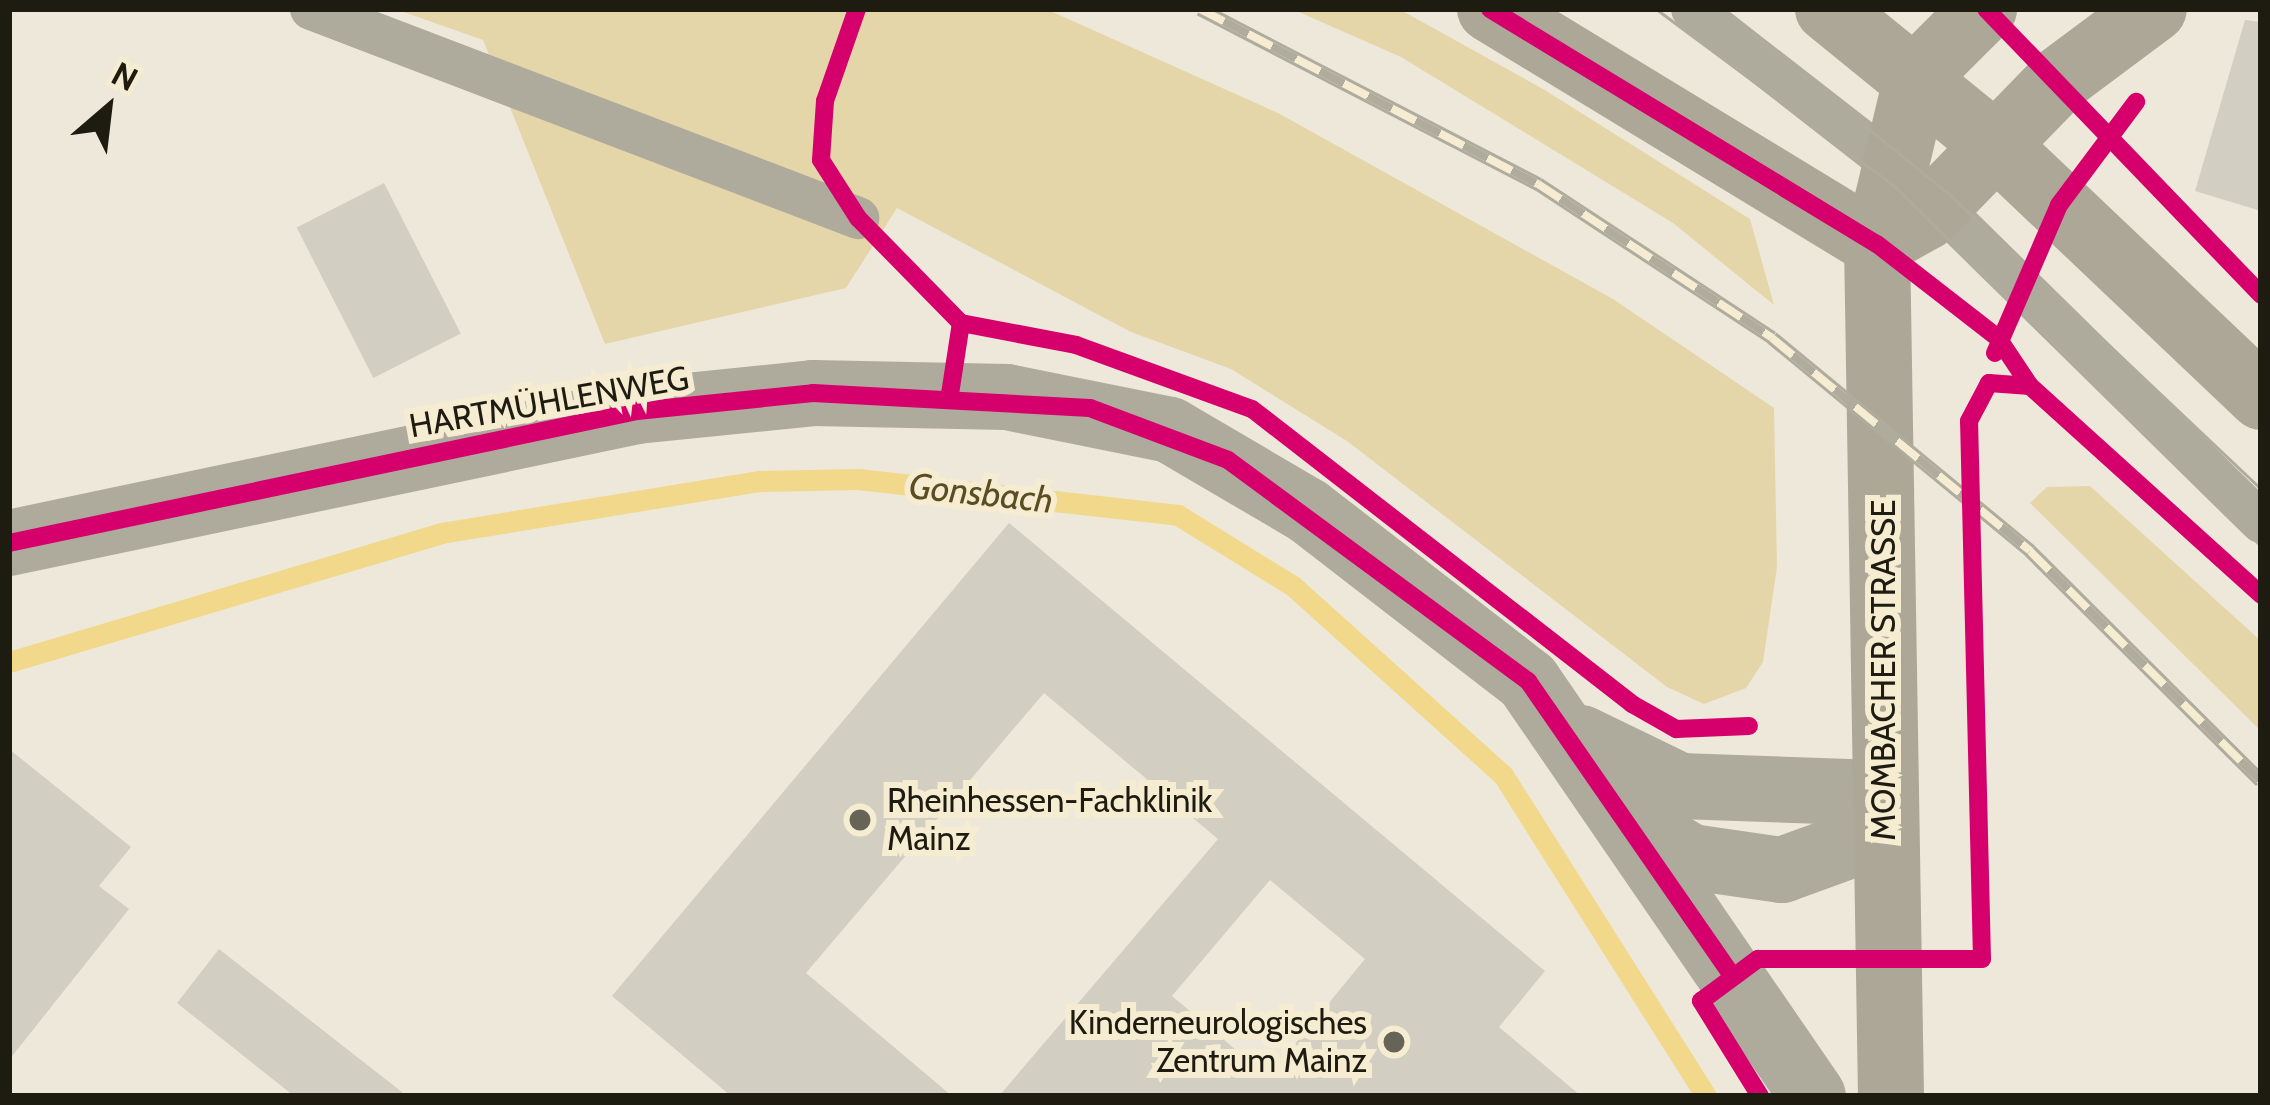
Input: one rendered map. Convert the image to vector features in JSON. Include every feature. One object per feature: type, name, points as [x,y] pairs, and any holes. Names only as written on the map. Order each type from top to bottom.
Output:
[{"type":"main road","points":[[1490,9],[1877,244]]},
{"type":"main road","points":[[1828,9],[1998,147],[2261,397]]},
{"type":"main road","points":[[1916,76],[1984,9]]},
{"type":"main road","points":[[1917,187],[1998,147],[2060,79],[2154,9]]},
{"type":"main road","name":"MOMBACHER STRASSE","points":[[1892,1096],[1877,244],[1917,187],[1916,76]]},
{"type":"street","name":"HARTMÜHLENWEG","points":[[9,543],[637,411],[813,393],[1007,397],[1130,419],[1228,460],[1424,595],[1575,734],[1813,1096]]},
{"type":"street","name":"HARTMÜHLENWEG","points":[[1575,734],[1680,786],[1884,793],[1859,842],[1782,870],[1691,857],[1634,822]]},
{"type":"lane","points":[[310,9],[857,218]]},
{"type":"lane","points":[[1692,9],[1917,187],[2261,522]]},
{"type":"shaded area","points":[[395,9],[1046,9],[1278,113],[1613,299],[1774,408],[1777,567],[1763,662],[1746,688],[1704,704],[1667,687],[1347,441],[1231,369],[1131,332],[897,208],[846,288],[605,344],[483,40]]},
{"type":"shaded area","points":[[1292,9],[1399,9],[1543,89],[1750,219],[1774,305],[1673,223],[1401,57]]},
{"type":"shaded area","points":[[2090,486],[2261,641],[2261,731],[2030,503],[2047,487]]},
{"type":"building","points":[[2245,20],[2261,22],[2261,211],[2195,191]]},
{"type":"building","points":[[384,183],[461,334],[373,378],[297,227]]},
{"type":"building","points":[[1009,523],[1545,971],[1499,1027],[1581,1096],[999,1096],[1218,839],[1044,693],[806,973],[952,1096],[731,1096],[612,996]],"holes":[[[1270,880],[1365,959],[1268,1077],[1172,996]]]},
{"type":"building","points":[[9,749],[131,847],[99,886],[129,909],[9,1060]]},
{"type":"building","points":[[219,949],[407,1096],[294,1096],[177,1003]]},
{"type":"waterway","name":"Gonsbach","points":[[9,662],[441,533],[760,481],[858,479],[1178,515],[1293,586],[1503,775],[1706,1096]]},
{"type":"tram line","points":[[1656,9],[1893,185],[2261,546]]},
{"type":"tram line","points":[[1721,9],[1949,194],[2261,489]]},
{"type":"railway","points":[[1200,9],[1538,184],[1772,338],[2030,551],[2261,781]]},
{"type":"cycle path","points":[[857,9],[825,101],[821,160],[858,218],[961,323],[950,394]]},
{"type":"cycle path","points":[[1490,9],[1877,244],[1998,338],[2030,386],[2261,595]]},
{"type":"cycle path","points":[[1986,9],[2261,295]]},
{"type":"cycle path","points":[[1995,353],[2059,205],[2136,102]]},
{"type":"cycle path","points":[[961,323],[1076,345],[1252,409],[1632,704],[1676,729],[1749,726]]},
{"type":"cycle path","points":[[1760,1096],[1701,1001],[1758,959],[1982,959],[1969,421],[1989,383],[2030,386]]},
{"type":"cycle path","points":[[9,543],[637,411],[813,393],[1090,408],[1228,460],[1528,681],[1733,977]]},
{"type":"place","name":"Rheinhessen-Fachklinik Mainz","points":[[860,820]]},
{"type":"place","name":"Kinderneurologisches Zentrum Mainz","points":[[1394,1042]]}]
